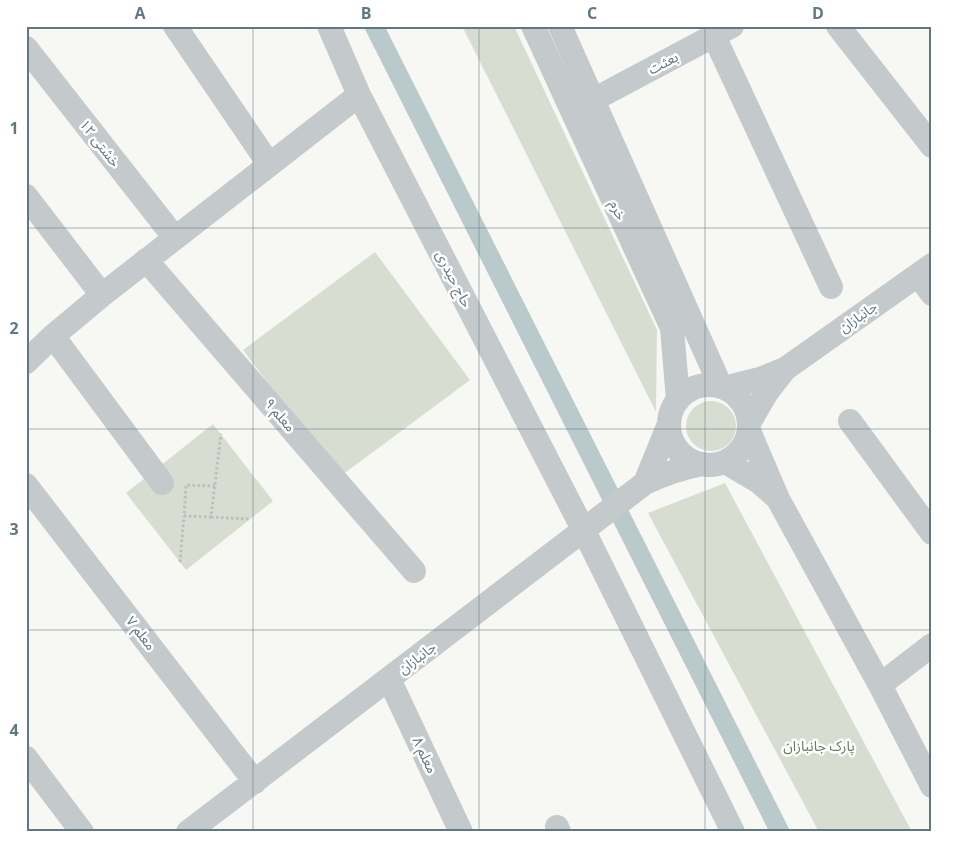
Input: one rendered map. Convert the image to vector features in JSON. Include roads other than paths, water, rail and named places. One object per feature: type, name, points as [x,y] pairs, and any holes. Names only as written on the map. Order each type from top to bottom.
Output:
[{"type":"street","points":[[175,26],[269,164]]},
{"type":"street","name":"حاج حیدری","points":[[329,26],[359,95],[584,530],[733,832]]},
{"type":"street","name":"خرم","points":[[533,26],[681,323],[722,387]]},
{"type":"street","name":"خرم","points":[[560,26],[594,100],[681,323],[678,400]]},
{"type":"street","points":[[838,26],[932,146]]},
{"type":"street","points":[[712,32],[831,287]]},
{"type":"street","name":"بعثت","points":[[594,100],[712,32]]},
{"type":"street","name":"خشتی ۱۲","points":[[26,48],[175,238]]},
{"type":"street","points":[[27,358],[146,260],[359,95]]},
{"type":"street","points":[[26,196],[102,295]]},
{"type":"street","name":"معلم ۹","points":[[146,260],[414,571]]},
{"type":"street","points":[[925,270],[932,294]]},
{"type":"street","name":"جانبازان","points":[[785,369],[925,270]]},
{"type":"street","points":[[53,336],[162,483]]},
{"type":"street","points":[[722,387],[753,381],[785,369]]},
{"type":"street","points":[[645,483],[679,469],[714,463],[736,455],[745,444],[749,427],[767,392],[785,369]]},
{"type":"street","points":[[778,499],[759,482],[714,463],[697,463],[685,457],[676,448],[671,436],[672,411],[678,400],[687,391],[699,386],[712,385],[722,387],[735,394],[744,404],[749,427],[778,499],[880,685],[932,786]]},
{"type":"street","points":[[850,421],[932,533]]},
{"type":"street","points":[[645,483],[670,424]]},
{"type":"street","name":"جانبازان","points":[[198,829],[255,782],[645,483]]},
{"type":"street","name":"معلم ۷","points":[[26,485],[255,782]]},
{"type":"street","points":[[880,685],[932,645]]},
{"type":"street","name":"معلم ۸","points":[[390,679],[461,832]]},
{"type":"street","points":[[26,758],[82,832]]},
{"type":"waterway","points":[[374,26],[780,832]]},
{"type":"park label","name":"پارک جانبازان","points":[[819,746]]}]
